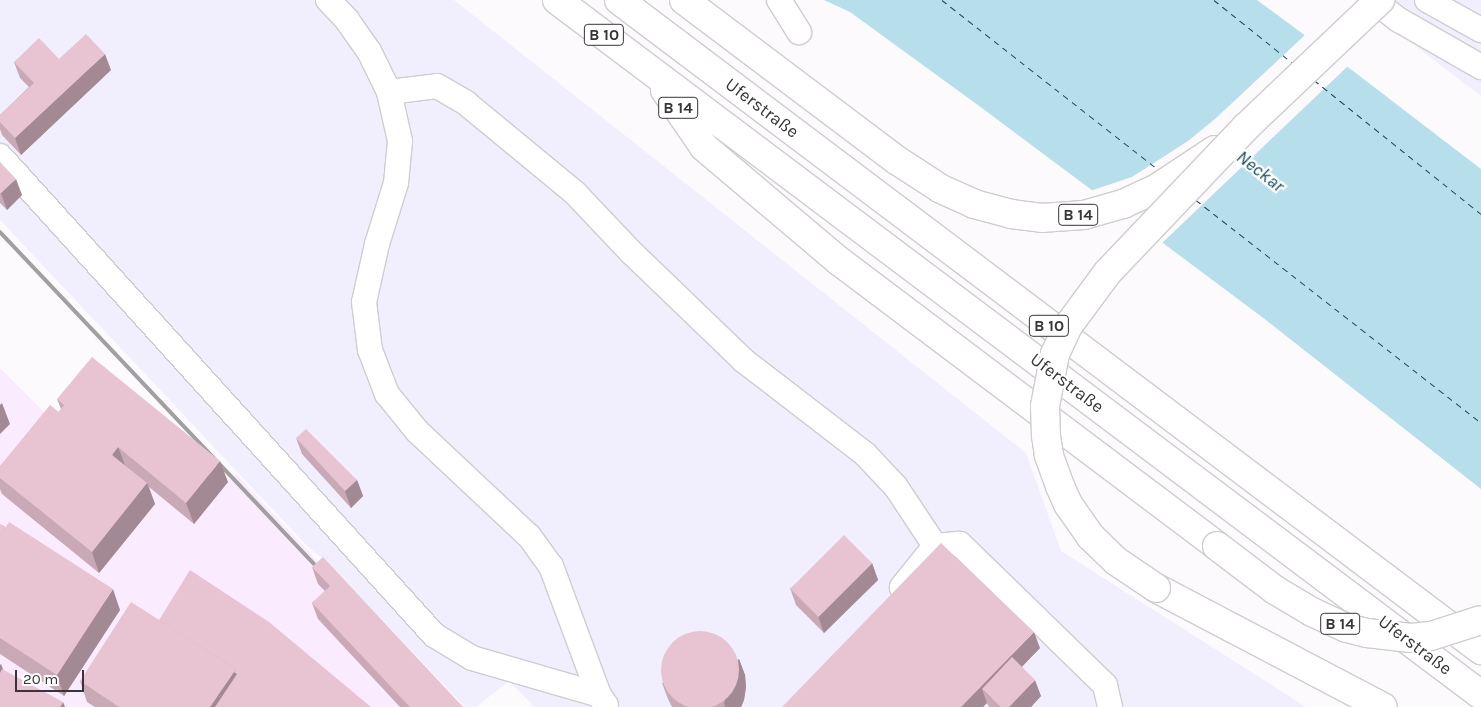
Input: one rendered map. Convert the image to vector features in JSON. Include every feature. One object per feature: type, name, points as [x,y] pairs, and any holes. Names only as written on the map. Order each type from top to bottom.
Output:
[{"type":"highway","name":"Uferstraße","points":[[557,0],[1481,695]]},
{"type":"highway","name":"Uferstraße","points":[[619,0],[1481,650]]},
{"type":"highway","name":"B 14","points":[[684,0],[898,161],[942,189],[974,204],[1011,214],[1042,218],[1084,215],[1124,204],[1159,187],[1196,164],[1246,126],[1380,0]]},
{"type":"highway","name":"B 14","points":[[652,70],[704,147],[824,248],[1275,590],[1312,612],[1347,628],[1367,633],[1411,638],[1431,636],[1481,620]]},
{"type":"highway","points":[[1246,126],[1108,272],[1068,326],[1055,354],[1045,406],[1049,455],[1068,504],[1091,537],[1103,550],[1133,574],[1156,588],[1383,707]]},
{"type":"street","points":[[328,0],[347,20],[368,51],[389,92],[400,141],[396,183],[377,244],[364,302],[370,350],[387,394],[417,431],[529,536],[551,566],[603,701]]},
{"type":"street","points":[[779,0],[799,32]]},
{"type":"street","points":[[1373,0],[1408,25],[1481,67]]},
{"type":"street","points":[[1427,0],[1481,30]]},
{"type":"street","points":[[389,92],[437,86],[466,103],[575,193],[632,253],[743,360],[865,454],[896,487],[935,546]]},
{"type":"street","points":[[0,156],[434,635],[472,658],[603,701]]},
{"type":"street","points":[[891,601],[935,546],[960,544],[1105,685],[1110,707]]},
{"type":"shaded area","points":[[0,0],[454,0],[1026,453],[1061,551],[1306,707],[534,707],[509,681],[476,707],[465,707],[329,564],[308,547],[0,220]]},
{"type":"shaded area","points":[[1355,0],[1481,0],[1481,96]]},
{"type":"shaded area","points":[[0,368],[54,422],[99,375],[230,480],[236,474],[454,707],[0,707]]},
{"type":"water","name":"Neckar","points":[[824,0],[1257,0],[1357,74],[1481,169],[1481,489],[1262,317],[986,111],[850,12]]},
{"type":"pier","points":[[1306,34],[1349,65],[1161,244],[1090,191],[1132,177],[1188,141],[1215,119]]},
{"type":"building","points":[[86,34],[105,54],[15,138],[0,122],[0,115],[34,83],[14,62],[39,38],[59,59]]},
{"type":"building","points":[[0,162],[16,179],[1,193],[0,193]]},
{"type":"building","points":[[92,357],[220,461],[186,503],[118,447],[112,455],[147,483],[92,552],[0,478],[0,466],[50,405],[59,412],[64,405],[57,399]]},
{"type":"building","points":[[306,429],[357,480],[345,491],[296,438]]},
{"type":"building","points":[[9,522],[113,589],[57,675],[0,638],[0,537]]},
{"type":"building","points":[[0,524],[6,527],[0,537]]},
{"type":"building","points":[[844,535],[872,563],[819,617],[790,589]]},
{"type":"building","points":[[941,543],[1034,632],[961,707],[782,707]]},
{"type":"building","points":[[323,557],[463,707],[410,707],[312,603],[330,586],[312,567]]},
{"type":"building","points":[[190,570],[269,622],[371,707],[215,707],[237,674],[234,672],[236,669],[159,620]]},
{"type":"building","points":[[131,602],[236,669],[210,707],[119,707],[80,681]]},
{"type":"building","points":[[692,631],[708,631],[722,637],[733,648],[739,662],[739,678],[733,692],[722,703],[708,709],[692,709],[678,703],[667,692],[661,678],[661,662],[667,648],[678,637]]},
{"type":"building","points":[[1012,657],[1035,680],[1009,707],[1001,707],[982,689]]},
{"type":"building","points":[[2,669],[63,702],[60,707],[0,707],[0,673]]},
{"type":"ferry route","points":[[942,0],[1160,171]]},
{"type":"ferry route","points":[[1214,0],[1294,64]]},
{"type":"ferry route","points":[[1314,80],[1481,214]]},
{"type":"ferry route","points":[[1196,200],[1481,423]]},
{"type":"railway","points":[[0,232],[325,576]]}]
